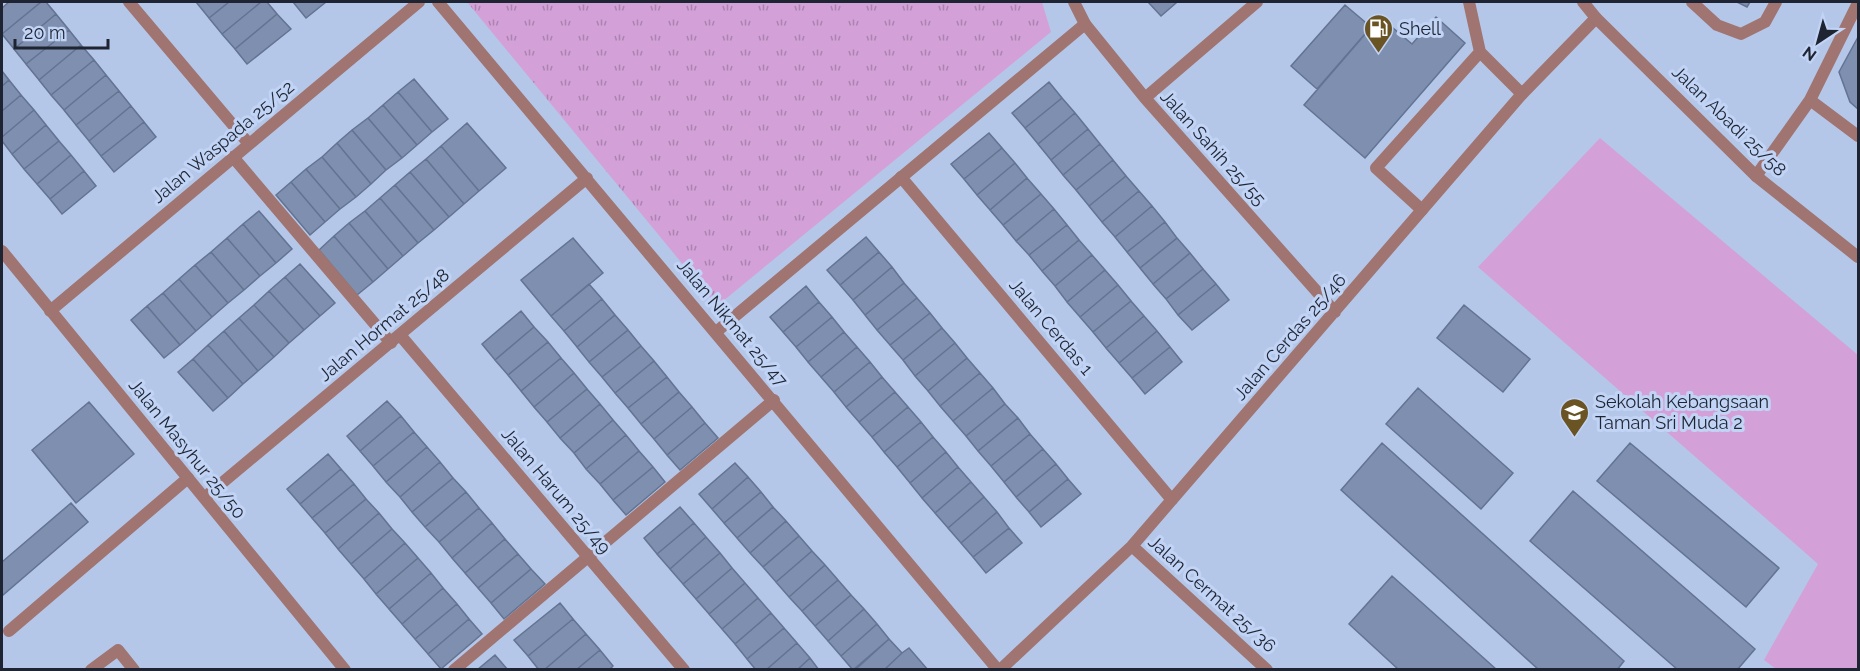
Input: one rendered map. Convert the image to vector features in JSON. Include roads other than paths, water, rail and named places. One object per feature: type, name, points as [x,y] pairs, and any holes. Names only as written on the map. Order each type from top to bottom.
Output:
[{"type":"street","points":[[129,2],[249,144]]},
{"type":"street","name":"Jalan Waspada 25/52","points":[[50,311],[419,2]]},
{"type":"street","name":"Jalan Nikmat 25/47","points":[[438,2],[999,669]]},
{"type":"street","name":"Jalan Sahih 25/55","points":[[1074,2],[1085,24],[1145,98],[1335,312]]},
{"type":"street","points":[[1145,98],[1257,2]]},
{"type":"street","points":[[1469,2],[1480,52],[1522,94]]},
{"type":"street","name":"Jalan Abadi 25/58","points":[[1583,2],[1596,18],[1756,177],[1858,257]]},
{"type":"street","points":[[1692,2],[1717,25],[1741,34],[1765,22],[1776,2]]},
{"type":"street","points":[[1756,177],[1810,100],[1858,3]]},
{"type":"street","name":"Jalan Cerdas 25/46","points":[[999,669],[1132,546],[1522,94],[1596,18]]},
{"type":"street","points":[[716,332],[1085,24]]},
{"type":"street","points":[[1422,210],[1376,168],[1480,52]]},
{"type":"street","points":[[1810,100],[1858,136]]},
{"type":"street","name":"Jalan Harum 25/49","points":[[233,157],[588,556],[684,669]]},
{"type":"street","name":"Jalan Cerdas 1","points":[[901,177],[1172,500]]},
{"type":"street","name":"Jalan Hormat 25/48","points":[[204,498],[587,178]]},
{"type":"street","name":"Jalan Masyhur 25/50","points":[[2,251],[345,669]]},
{"type":"street","points":[[454,669],[774,400]]},
{"type":"street","points":[[9,631],[188,478]]},
{"type":"street","name":"Jalan Cermat 25/36","points":[[1132,546],[1267,669]]},
{"type":"street","points":[[90,669],[118,650],[134,669]]},
{"type":"place","name":"Shell","points":[[1378,54]]},
{"type":"place","name":"Sekolah Kebangsaan Taman Sri Muda 2","points":[[1574,438]]}]
